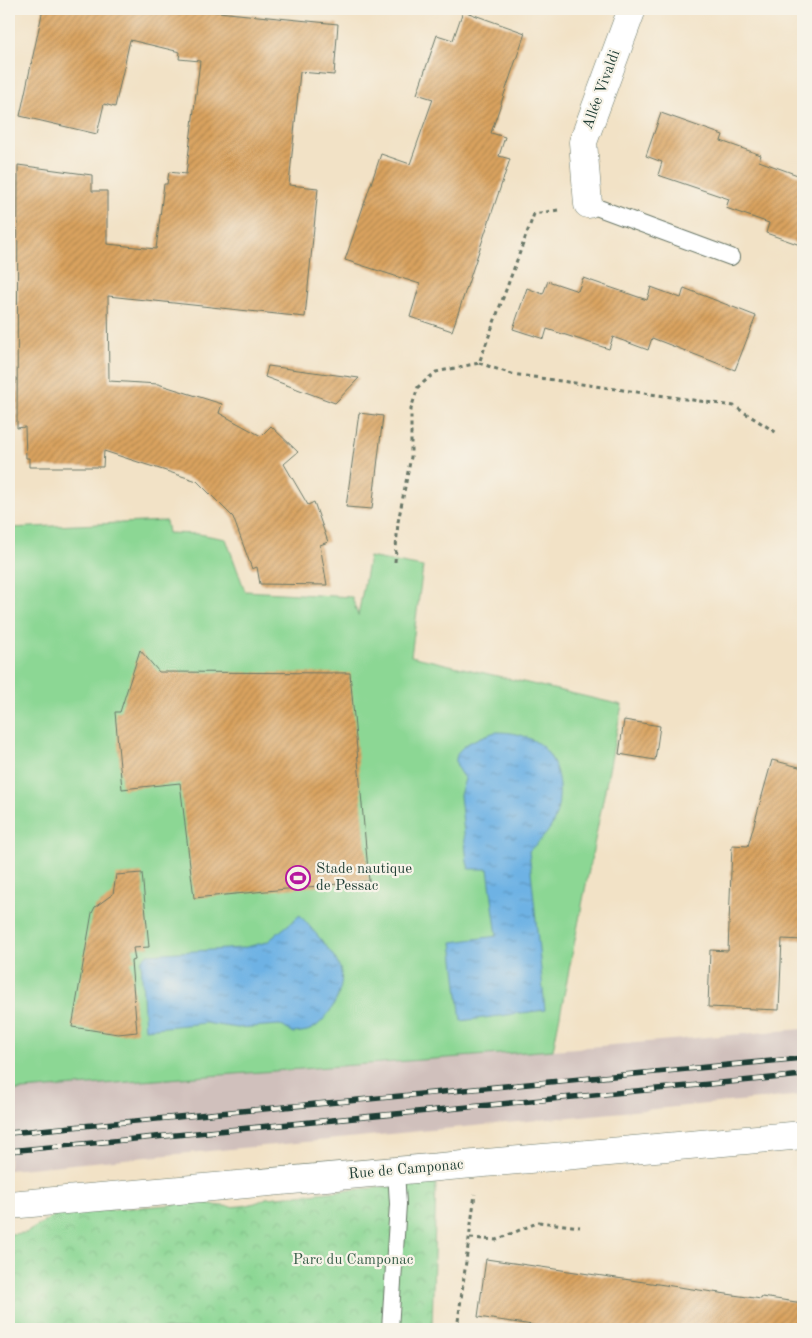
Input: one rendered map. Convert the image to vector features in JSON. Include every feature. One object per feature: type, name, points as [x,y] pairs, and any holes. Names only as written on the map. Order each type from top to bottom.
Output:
[{"type":"street","name":"Allée Vivaldi","points":[[588,204],[583,142],[632,9]]},
{"type":"street","name":"Rue de Camponac","points":[[9,1205],[803,1135]]},
{"type":"lane","points":[[588,204],[731,257]]},
{"type":"lane","points":[[390,1329],[398,1204],[396,1171]]},
{"type":"path","points":[[478,362],[534,214],[588,204]]},
{"type":"path","points":[[395,562],[398,522],[411,457],[411,409],[418,387],[436,372],[478,362],[512,374],[734,406],[778,433]]},
{"type":"path","points":[[457,1329],[476,1188]]},
{"type":"path","points":[[470,1238],[496,1240],[539,1222],[580,1227]]},
{"type":"shaded area","points":[[803,1029],[803,1095],[9,1170],[9,1091]]},
{"type":"green space","name":"Stade nautique de Pessac","points":[[166,521],[168,533],[199,534],[226,539],[245,591],[352,597],[358,616],[369,557],[423,567],[411,656],[622,705],[553,1050],[9,1091],[9,528]]},
{"type":"green space","name":"Parc du Camponac","points":[[436,1182],[432,1329],[9,1329],[9,1234],[26,1233],[57,1214],[205,1202],[219,1206],[244,1206],[266,1198]]},
{"type":"water","points":[[495,732],[518,734],[539,744],[547,751],[559,782],[556,816],[544,836],[529,851],[545,1010],[461,1021],[452,942],[497,936],[488,869],[469,869],[467,862],[460,795],[465,779],[458,769],[456,761],[457,754],[462,748],[477,739]]},
{"type":"water","points":[[300,915],[330,951],[341,972],[342,980],[338,996],[329,1012],[318,1025],[308,1031],[293,1033],[280,1025],[237,1028],[205,1023],[145,1029],[141,960],[148,954],[242,948],[267,942]]},
{"type":"building","points":[[43,9],[188,9],[338,24],[334,75],[300,72],[289,185],[318,188],[305,317],[108,296],[109,381],[158,384],[222,404],[219,413],[261,436],[271,426],[298,452],[284,464],[308,505],[314,502],[328,542],[320,545],[327,585],[260,584],[257,567],[252,569],[233,517],[197,481],[104,451],[103,467],[29,467],[29,458],[26,458],[25,427],[17,428],[18,165],[92,175],[92,191],[107,191],[107,244],[156,249],[164,184],[167,184],[169,172],[186,174],[200,61],[179,59],[180,52],[130,40],[115,107],[104,104],[97,134],[20,116]]},
{"type":"building","points":[[463,11],[525,33],[491,133],[505,137],[499,156],[510,159],[452,331],[410,317],[420,284],[345,260],[381,154],[410,164],[433,99],[417,94],[437,35],[453,40]]},
{"type":"building","points":[[661,113],[723,135],[721,141],[761,155],[759,161],[803,177],[803,246],[766,233],[769,223],[726,208],[729,199],[658,175],[662,162],[646,156]]},
{"type":"building","points":[[583,278],[647,300],[651,287],[681,298],[684,288],[756,316],[735,370],[652,338],[648,350],[613,337],[609,349],[547,329],[544,339],[513,329],[527,288],[543,294],[548,281],[578,291]]},
{"type":"building","points":[[268,366],[359,378],[335,403],[265,377]]},
{"type":"building","points":[[359,413],[383,416],[372,509],[346,507]]},
{"type":"building","points":[[140,650],[159,672],[350,673],[369,881],[194,898],[180,783],[122,789],[115,712],[120,712]]},
{"type":"building","points":[[624,720],[660,726],[655,760],[619,754]]},
{"type":"building","points":[[772,760],[803,768],[803,940],[782,939],[779,1010],[708,1007],[710,950],[728,951],[732,845],[748,846]]},
{"type":"building","points":[[142,873],[149,947],[133,948],[135,960],[131,961],[137,1032],[118,1034],[72,1027],[92,913],[95,907],[113,894],[116,875]]},
{"type":"building","points":[[486,1259],[761,1299],[762,1297],[803,1303],[803,1329],[560,1329],[478,1317]]},
{"type":"railway","points":[[9,1133],[803,1058]]},
{"type":"railway","points":[[9,1151],[803,1075]]},
{"type":"place","name":"Stade nautique de Pessac","points":[[298,878]]}]
